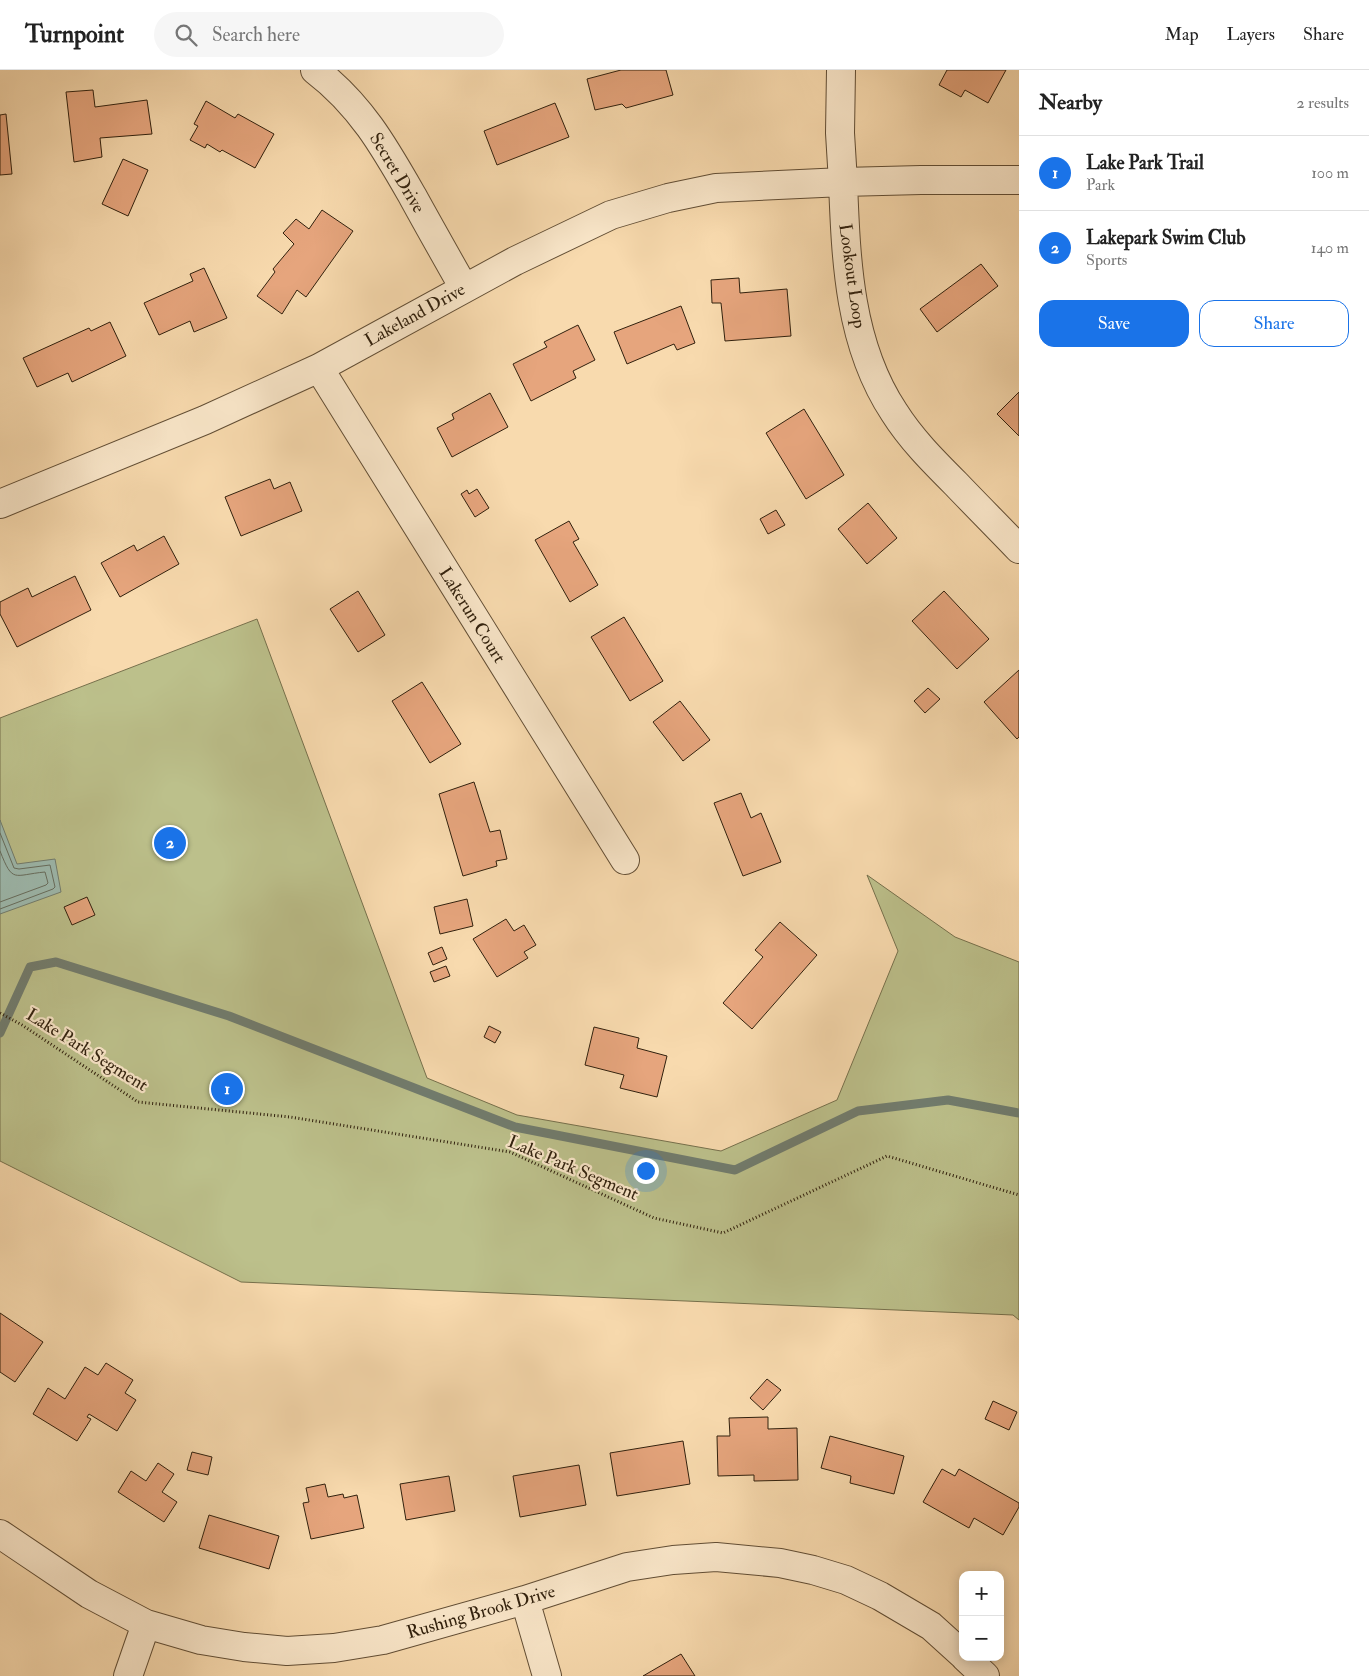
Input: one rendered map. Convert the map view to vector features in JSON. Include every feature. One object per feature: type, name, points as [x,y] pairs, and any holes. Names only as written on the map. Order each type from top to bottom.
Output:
[{"type":"street","name":"Secret Drive","points":[[315,70],[336,86],[366,120],[392,161],[464,288]]},
{"type":"street","name":"Lookout Loop","points":[[841,70],[840,133],[850,292],[861,339],[880,389],[893,412],[914,440],[1019,549]]},
{"type":"street","points":[[843,182],[1019,180]]},
{"type":"street","name":"Lakeland Drive","points":[[0,504],[205,420],[319,368],[515,261],[611,215],[668,198],[716,188],[843,182]]},
{"type":"street","name":"Lakerun Court","points":[[319,368],[625,860]]},
{"type":"street","name":"Rushing Brook Drive","points":[[0,1534],[88,1594],[146,1624],[201,1640],[244,1647],[287,1651],[334,1648],[383,1640],[526,1600],[627,1567],[716,1558],[772,1562],[813,1570],[846,1580],[880,1596],[931,1626],[959,1651]]},
{"type":"street","points":[[526,1600],[547,1676]]},
{"type":"street","points":[[128,1676],[146,1624]]},
{"type":"street","name":"Rushing Brook Drive","points":[[969,1661],[985,1676]]},
{"type":"path","name":"Lake Park Segment","points":[[0,1013],[22,1025],[138,1102],[290,1117],[510,1152],[654,1218],[723,1233],[887,1156],[1019,1195]]},
{"type":"green space","points":[[257,619],[427,1078],[517,1115],[721,1151],[837,1100],[898,951],[867,875],[955,937],[1019,962],[1019,1320],[1013,1315],[241,1282],[0,1161],[0,718]]},
{"type":"water","points":[[0,820],[17,864],[55,859],[61,892],[0,914]]},
{"type":"building","points":[[621,70],[666,70],[673,95],[626,108],[622,104],[595,110],[587,79]]},
{"type":"building","points":[[947,70],[1006,70],[988,103],[965,90],[961,97],[939,85]]},
{"type":"building","points":[[93,90],[95,107],[147,100],[152,134],[100,138],[102,157],[74,162],[66,92]]},
{"type":"building","points":[[206,101],[235,118],[238,114],[274,134],[255,168],[222,150],[220,152],[207,144],[205,148],[190,140],[198,126],[194,124]]},
{"type":"building","points":[[555,103],[569,137],[497,165],[484,131]]},
{"type":"building","points":[[6,114],[12,174],[0,175],[0,115]]},
{"type":"building","points":[[123,159],[148,170],[128,216],[102,204]]},
{"type":"building","points":[[322,210],[353,231],[306,297],[297,290],[282,314],[257,296],[275,272],[273,269],[294,244],[283,233],[296,219],[309,229]]},
{"type":"building","points":[[981,264],[998,286],[937,332],[920,309]]},
{"type":"building","points":[[204,268],[227,318],[194,332],[190,321],[159,335],[144,303],[193,281],[190,274]]},
{"type":"building","points":[[739,278],[740,293],[787,289],[791,336],[725,341],[721,303],[712,303],[711,280]]},
{"type":"building","points":[[681,306],[695,343],[677,350],[674,344],[627,364],[614,332]]},
{"type":"building","points":[[110,322],[126,356],[72,382],[68,373],[37,387],[23,358],[89,328],[91,331]]},
{"type":"building","points":[[578,325],[595,360],[573,371],[576,378],[531,401],[513,364],[547,347],[544,342]]},
{"type":"building","points":[[1019,392],[1019,436],[997,414]]},
{"type":"building","points":[[490,393],[508,427],[452,457],[437,428],[454,419],[452,414]]},
{"type":"building","points":[[804,409],[844,475],[806,499],[766,433]]},
{"type":"building","points":[[270,479],[274,489],[290,482],[302,511],[241,536],[225,497]]},
{"type":"building","points":[[477,489],[489,508],[475,517],[461,494],[467,490],[469,494]]},
{"type":"building","points":[[868,503],[897,538],[867,564],[838,529]]},
{"type":"building","points":[[776,510],[785,525],[768,534],[760,519]]},
{"type":"building","points":[[569,521],[579,539],[573,542],[598,585],[570,602],[535,540]]},
{"type":"building","points":[[164,536],[179,564],[120,597],[101,563],[134,545],[137,551]]},
{"type":"building","points":[[75,576],[91,610],[17,647],[0,614],[0,602],[28,588],[32,597]]},
{"type":"building","points":[[358,591],[385,635],[358,652],[330,609]]},
{"type":"building","points":[[944,591],[989,639],[957,669],[912,621]]},
{"type":"building","points":[[624,617],[663,681],[630,701],[591,637]]},
{"type":"building","points":[[1019,670],[1019,737],[1017,739],[984,702]]},
{"type":"building","points":[[422,682],[461,744],[430,763],[392,701]]},
{"type":"building","points":[[928,688],[940,699],[925,713],[914,701]]},
{"type":"building","points":[[680,701],[710,740],[683,761],[653,722]]},
{"type":"building","points":[[474,782],[490,832],[500,830],[507,859],[496,861],[497,866],[463,876],[439,794]]},
{"type":"building","points":[[741,793],[751,818],[761,813],[781,862],[743,876],[714,803]]},
{"type":"building","points":[[87,897],[95,915],[72,925],[64,907]]},
{"type":"building","points":[[467,899],[473,926],[440,934],[434,907]]},
{"type":"building","points":[[506,919],[514,931],[524,925],[536,945],[524,952],[528,958],[497,977],[473,939]]},
{"type":"building","points":[[780,922],[817,955],[752,1029],[723,1003],[763,957],[755,950]]},
{"type":"building","points":[[442,947],[447,959],[433,965],[428,953]]},
{"type":"building","points":[[446,966],[450,976],[434,982],[430,972]]},
{"type":"building","points":[[489,1026],[501,1032],[495,1043],[484,1037]]},
{"type":"building","points":[[594,1027],[639,1038],[637,1048],[667,1056],[657,1097],[620,1088],[624,1075],[585,1065]]},
{"type":"building","points":[[0,1313],[43,1342],[15,1382],[0,1372]]},
{"type":"building","points":[[106,1363],[133,1380],[125,1393],[136,1400],[117,1431],[89,1414],[87,1417],[91,1419],[77,1441],[33,1414],[48,1388],[65,1399],[85,1367],[98,1375]]},
{"type":"building","points":[[767,1379],[781,1390],[763,1410],[750,1398]]},
{"type":"building","points":[[993,1401],[1017,1412],[1009,1430],[985,1419]]},
{"type":"building","points":[[768,1417],[768,1429],[797,1428],[798,1480],[754,1481],[754,1475],[718,1476],[717,1436],[730,1436],[729,1418]]},
{"type":"building","points":[[830,1436],[904,1456],[894,1494],[850,1483],[851,1476],[821,1468]]},
{"type":"building","points":[[683,1441],[690,1484],[617,1496],[610,1453]]},
{"type":"building","points":[[192,1452],[212,1457],[208,1475],[187,1470]]},
{"type":"building","points":[[158,1463],[174,1474],[162,1492],[177,1502],[164,1522],[118,1492],[131,1471],[146,1481]]},
{"type":"building","points":[[579,1465],[586,1505],[520,1517],[513,1476]]},
{"type":"building","points":[[942,1469],[955,1476],[959,1469],[1019,1503],[1019,1507],[1003,1535],[974,1518],[969,1528],[923,1502]]},
{"type":"building","points":[[449,1476],[455,1511],[406,1520],[400,1484]]},
{"type":"building","points":[[325,1484],[328,1497],[343,1494],[344,1498],[357,1495],[364,1528],[311,1539],[303,1503],[309,1502],[306,1488]]},
{"type":"building","points":[[209,1515],[279,1536],[269,1569],[199,1548]]},
{"type":"building","points":[[681,1654],[695,1676],[643,1676]]},
{"type":"waterway","points":[[0,1033],[30,967],[56,962],[229,1016],[515,1127],[735,1170],[858,1111],[948,1100],[1019,1113]]},
{"type":"place","name":"Lakepark Swim Club","points":[[170,843]]},
{"type":"place","name":"Lake Park Trail","points":[[227,1089]]}]
